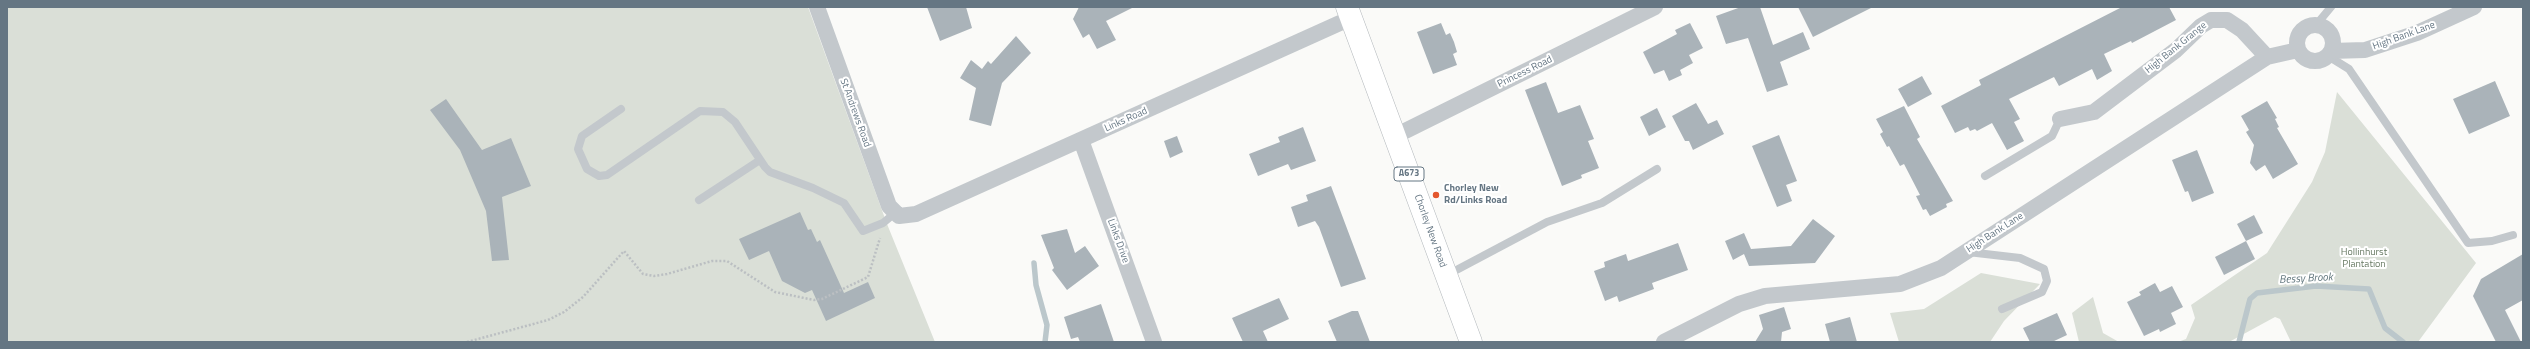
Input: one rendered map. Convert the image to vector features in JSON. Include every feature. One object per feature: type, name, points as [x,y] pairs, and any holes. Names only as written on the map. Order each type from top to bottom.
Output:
[{"type":"highway","name":"Chorley New Road","points":[[1349,13],[1471,342]]},
{"type":"street","name":"St Andrews Road","points":[[818,7],[889,206],[897,214]]},
{"type":"street","name":"Princess Road","points":[[1395,136],[1656,7]]},
{"type":"street","name":"High Bank Lane","points":[[1664,342],[1739,304],[1759,298],[1900,284],[1941,268],[2267,57],[2298,50],[2301,55],[2312,61],[2318,62],[2330,54],[2365,50],[2417,33],[2474,7]]},
{"type":"street","name":"Links Road","points":[[897,214],[916,214],[1081,140],[1349,13]]},
{"type":"street","name":"High Bank Grange","points":[[2060,119],[2094,112],[2176,50],[2201,26],[2211,20],[2220,18],[2232,23],[2242,30],[2267,57]]},
{"type":"street","points":[[2298,50],[2297,44],[2300,33],[2304,28],[2316,25],[2327,29],[2333,39],[2330,54]]},
{"type":"street","name":"Links Drive","points":[[1081,140],[1154,342]]},
{"type":"lane","points":[[2316,25],[2331,7]]},
{"type":"lane","points":[[2330,54],[2349,69],[2468,243],[2475,244],[2513,235]]},
{"type":"lane","points":[[620,109],[582,136],[578,150],[587,168],[599,176],[607,175],[700,111],[723,112],[735,122],[760,160],[770,172],[813,188],[844,203],[864,231],[883,223],[897,214]]},
{"type":"lane","points":[[1985,176],[2052,136],[2060,119]]},
{"type":"lane","points":[[699,200],[760,160]]},
{"type":"lane","points":[[1446,275],[1547,222],[1602,203],[1657,170]]},
{"type":"lane","points":[[1965,252],[2020,258],[2044,269],[2047,281],[2042,292],[2002,309]]},
{"type":"path","points":[[467,342],[548,320],[564,312],[583,297],[624,251],[643,274],[654,276],[667,274],[712,261],[727,261],[775,292],[796,298],[822,299],[868,277],[884,228],[897,214]]},
{"type":"green space","points":[[7,7],[808,7],[887,224],[935,342],[7,342]]},
{"type":"green space","name":"Hollinhurst Plantation","points":[[2337,92],[2476,263],[2418,342],[2291,342],[2280,319],[2275,317],[2229,342],[2178,342],[2186,339],[2195,318],[2191,305],[2267,253],[2312,182],[2325,152]]},
{"type":"green space","points":[[1981,273],[2040,284],[2004,321],[1990,342],[1899,342],[1890,313],[1924,309]]},
{"type":"green space","points":[[2093,297],[2103,333],[2119,342],[2079,342],[2072,313]]},
{"type":"building","points":[[927,7],[966,7],[972,28],[940,41]]},
{"type":"building","points":[[1079,7],[1134,7],[1106,21],[1116,40],[1097,49],[1089,34],[1083,38],[1073,19]]},
{"type":"building","points":[[1741,7],[1760,7],[1773,45],[1803,32],[1810,49],[1780,62],[1788,85],[1767,92],[1748,38],[1726,44],[1716,16]]},
{"type":"building","points":[[1798,7],[1873,7],[1813,37]]},
{"type":"building","points":[[2122,7],[2169,7],[2176,20],[2132,43],[2131,41],[2104,54],[2112,71],[2097,80],[2092,69],[2059,86],[2054,77],[2009,99],[2020,119],[2014,122],[2024,141],[2007,150],[1992,123],[1977,131],[1975,129],[1970,131],[1968,127],[1955,133],[1941,106],[1981,85],[1979,80]]},
{"type":"building","points":[[1441,23],[1446,35],[1450,33],[1454,42],[1457,52],[1453,54],[1457,65],[1433,74],[1417,32]]},
{"type":"building","points":[[1690,23],[1703,48],[1689,55],[1693,63],[1680,70],[1682,75],[1669,81],[1664,70],[1654,74],[1643,52],[1677,34],[1675,30]]},
{"type":"building","points":[[1016,36],[1031,53],[1002,83],[991,126],[969,120],[976,88],[960,78],[971,60],[982,69],[988,61],[991,64]]},
{"type":"building","points":[[1922,76],[1932,94],[1908,107],[1898,89]]},
{"type":"building","points":[[2495,81],[2510,116],[2469,134],[2453,99]]},
{"type":"building","points":[[1546,82],[1558,113],[1580,105],[1594,139],[1588,141],[1599,168],[1581,175],[1582,178],[1562,186],[1525,90]]},
{"type":"building","points":[[446,99],[482,150],[511,138],[531,186],[502,197],[509,260],[492,261],[486,211],[460,150],[430,110]]},
{"type":"building","points":[[2267,101],[2277,118],[2275,119],[2279,127],[2277,128],[2298,164],[2273,179],[2265,165],[2256,171],[2250,163],[2254,145],[2246,132],[2249,130],[2241,116]]},
{"type":"building","points":[[1696,103],[1708,124],[1717,120],[1724,134],[1693,150],[1689,141],[1685,141],[1672,116]]},
{"type":"building","points":[[1904,106],[1920,137],[1917,139],[1953,201],[1946,204],[1947,207],[1930,216],[1926,209],[1923,210],[1916,196],[1920,195],[1904,164],[1900,166],[1889,146],[1887,147],[1880,134],[1883,132],[1876,119]]},
{"type":"building","points":[[1657,108],[1666,127],[1649,136],[1640,117]]},
{"type":"building","points":[[1303,127],[1316,161],[1291,170],[1288,164],[1258,176],[1249,154],[1280,142],[1278,137]]},
{"type":"building","points":[[1779,135],[1797,181],[1786,185],[1792,201],[1777,207],[1752,146]]},
{"type":"building","points":[[1177,136],[1183,152],[1170,158],[1164,141]]},
{"type":"building","points":[[2197,150],[2214,193],[2192,202],[2188,191],[2185,192],[2172,160]]},
{"type":"building","points":[[1331,186],[1366,279],[1341,287],[1319,227],[1315,221],[1298,227],[1291,207],[1308,201],[1306,195]]},
{"type":"building","points":[[800,212],[808,230],[811,229],[817,242],[820,240],[844,293],[868,282],[875,298],[826,321],[812,290],[805,293],[782,281],[769,251],[749,260],[739,239]]},
{"type":"building","points":[[2254,215],[2263,233],[2246,241],[2237,224]]},
{"type":"building","points":[[1813,219],[1835,236],[1815,263],[1749,266],[1744,254],[1733,260],[1725,241],[1744,233],[1751,249],[1791,246]]},
{"type":"building","points":[[1067,229],[1075,253],[1085,246],[1099,266],[1067,290],[1052,270],[1054,268],[1041,235]]},
{"type":"building","points":[[2246,241],[2255,259],[2224,275],[2215,257]]},
{"type":"building","points":[[1678,243],[1688,270],[1652,283],[1654,289],[1619,302],[1617,296],[1605,301],[1594,271],[1605,267],[1604,262],[1626,254],[1628,261]]},
{"type":"building","points":[[2523,254],[2523,300],[2505,310],[2521,342],[2496,342],[2473,296],[2481,279]]},
{"type":"building","points":[[2155,283],[2160,292],[2172,286],[2183,307],[2171,313],[2176,324],[2160,332],[2159,329],[2144,336],[2127,302],[2141,295],[2139,292]]},
{"type":"building","points":[[1279,298],[1289,319],[1263,331],[1268,342],[1243,342],[1232,318]]},
{"type":"building","points":[[1101,304],[1114,342],[1080,342],[1078,337],[1071,339],[1064,317]]},
{"type":"building","points":[[1784,307],[1791,329],[1782,332],[1781,342],[1755,342],[1763,329],[1759,315]]},
{"type":"building","points":[[1352,311],[1358,311],[1370,342],[1337,342],[1328,321]]},
{"type":"building","points":[[2057,313],[2067,335],[2052,342],[2030,342],[2023,328]]},
{"type":"building","points":[[1850,317],[1857,342],[1830,342],[1825,324]]},
{"type":"waterway","points":[[1034,263],[1036,285],[1047,325],[1045,342]]},
{"type":"waterway","name":"Bessy Brook","points":[[2239,342],[2250,299],[2257,293],[2316,286],[2369,289],[2385,328],[2403,342]]},
{"type":"place","name":"Chorley New Rd/Links Road","points":[[1436,195]]}]
